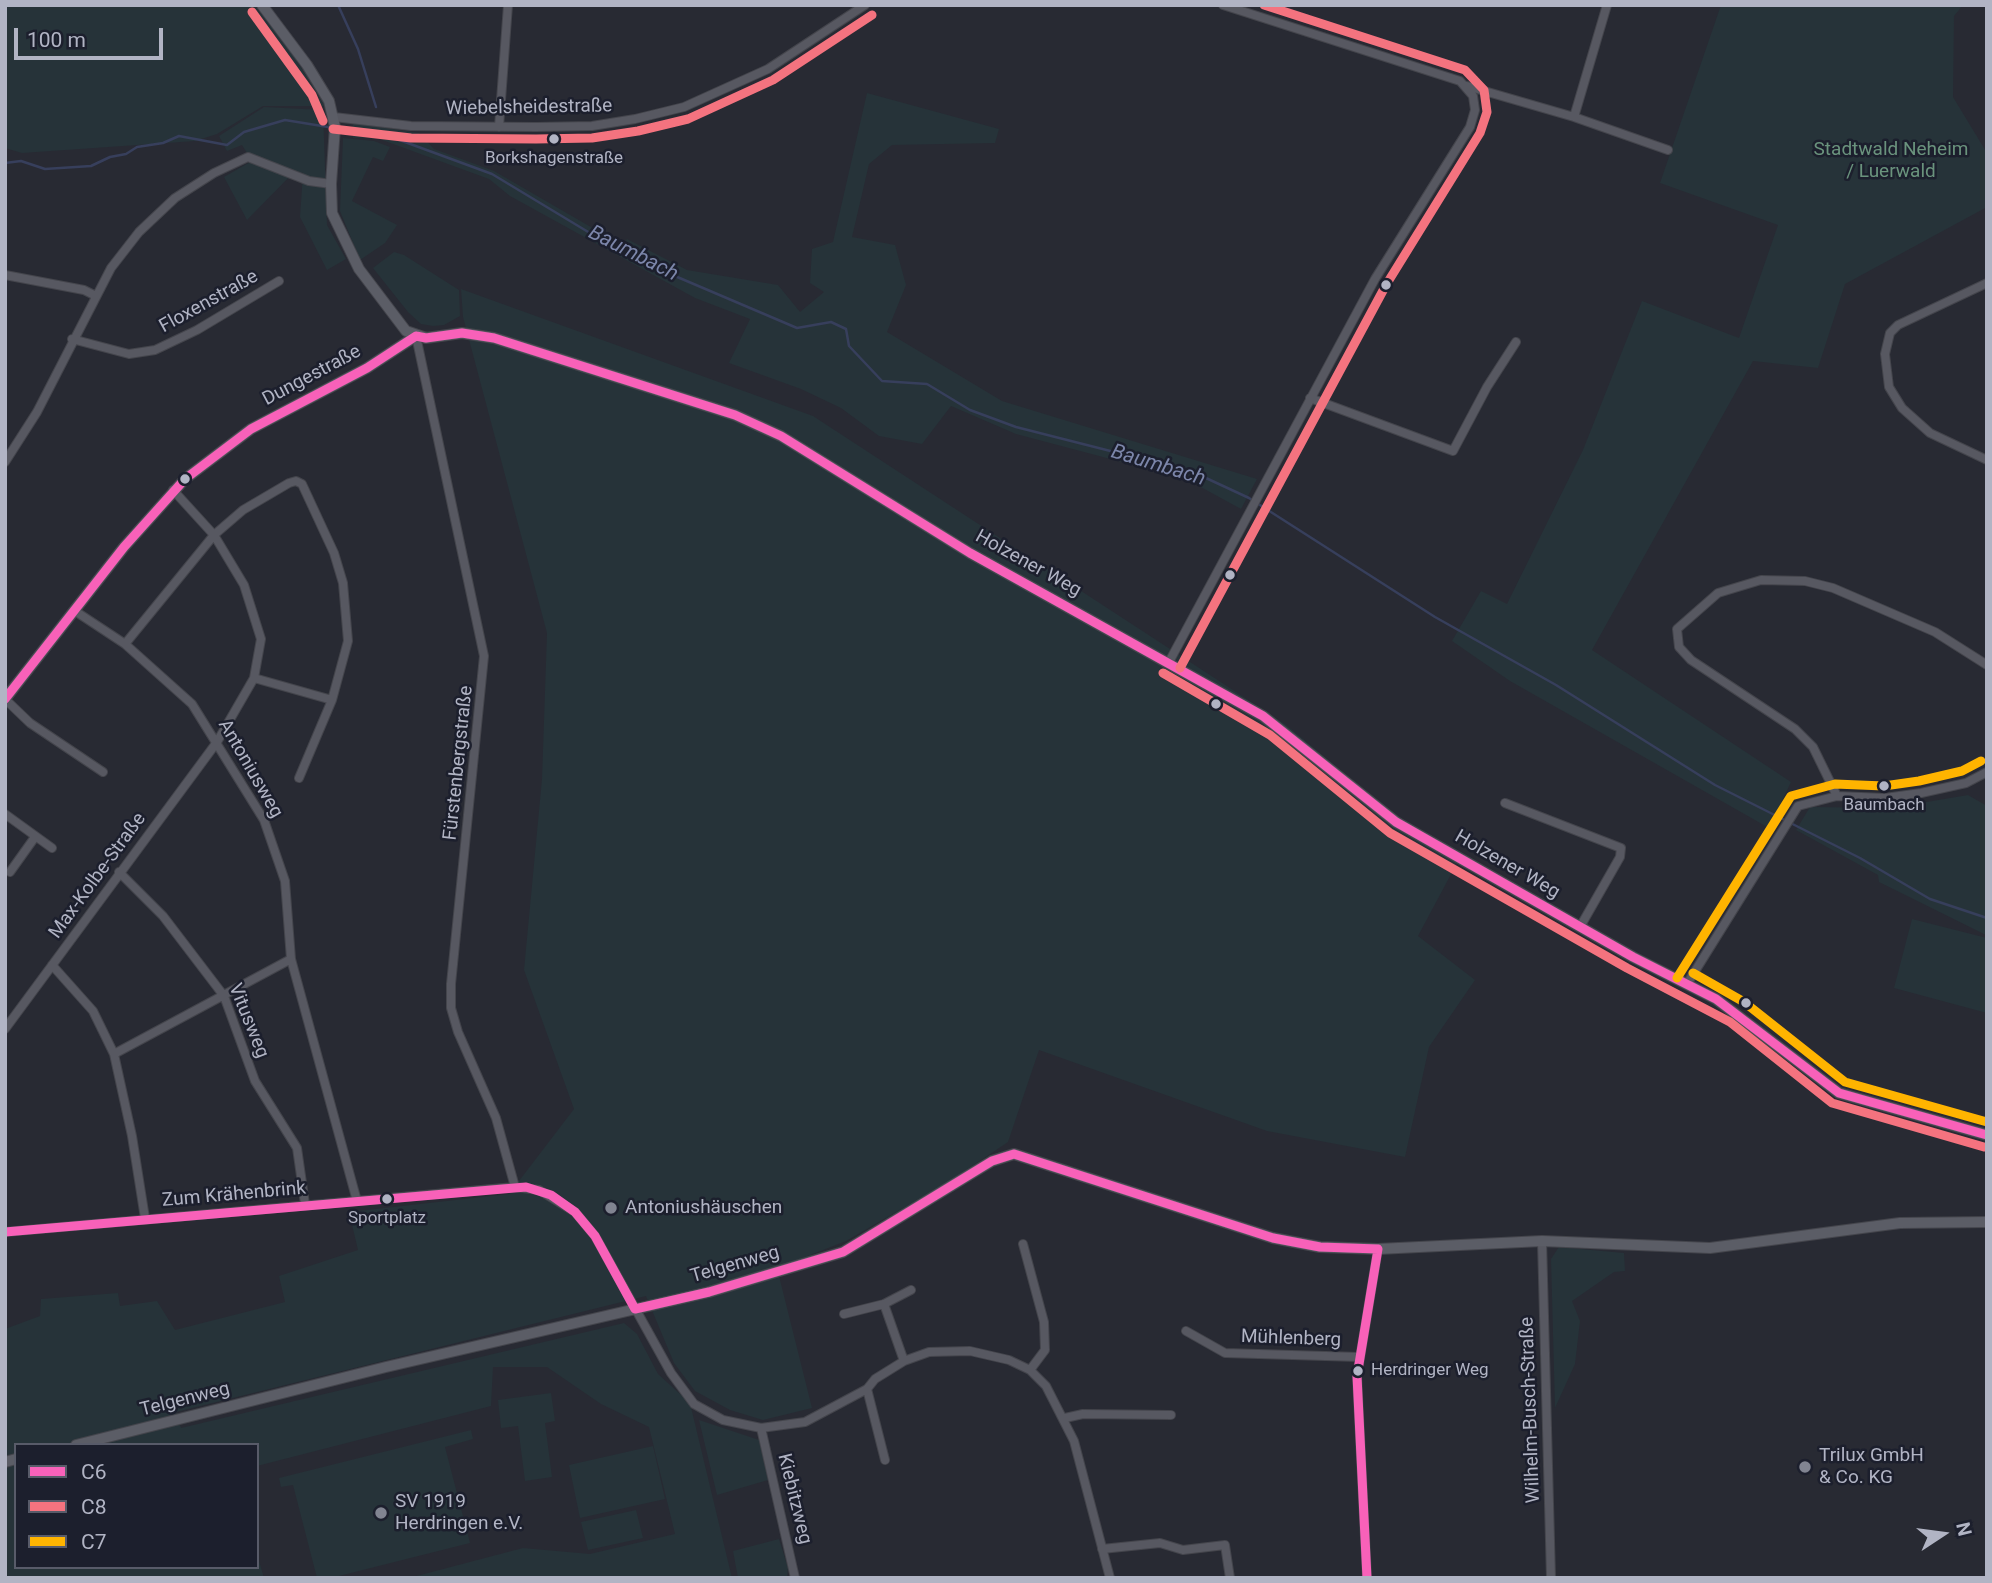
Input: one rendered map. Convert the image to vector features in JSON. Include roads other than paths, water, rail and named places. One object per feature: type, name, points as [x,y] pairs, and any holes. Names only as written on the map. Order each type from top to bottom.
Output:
[{"type":"main road","points":[[262,5],[323,89],[334,117],[332,213],[345,245],[395,318],[416,336]]},
{"type":"main road","name":"Holzener Weg","points":[[416,336],[426,338],[462,333],[494,338],[756,424],[803,449],[970,553],[1277,724],[1396,821],[1580,927],[1737,1012],[1839,1093],[1987,1135]]},
{"type":"main road","name":"Dungestraße","points":[[5,699],[124,547],[173,491],[211,457],[251,429],[367,368],[416,336]]},
{"type":"main road","name":"Telgenweg","points":[[84,1443],[709,1292],[843,1252],[992,1161],[1014,1154],[1273,1238],[1320,1247],[1378,1249]]},
{"type":"main road","points":[[1378,1249],[1542,1241],[1710,1248],[1900,1223],[1987,1222]]},
{"type":"street","points":[[499,127],[508,5]]},
{"type":"street","name":"Wiebelsheidestraße","points":[[334,117],[411,126],[600,125],[684,107],[768,69],[865,5]]},
{"type":"street","points":[[1223,5],[1372,52],[1467,86],[1574,117],[1668,150]]},
{"type":"street","points":[[1574,117],[1607,5]]},
{"type":"street","points":[[1169,662],[1247,522],[1375,279],[1470,127],[1475,110],[1467,86]]},
{"type":"street","points":[[5,462],[37,412],[94,295],[125,248],[175,198],[233,163],[248,157],[260,159],[309,181],[331,184]]},
{"type":"street","points":[[5,275],[84,290],[94,295]]},
{"type":"street","name":"Floxenstraße","points":[[72,339],[112,352],[129,354],[155,350],[197,331],[279,281]]},
{"type":"street","points":[[1987,283],[1898,325],[1890,333],[1885,354],[1889,387],[1902,408],[1937,437],[1987,460]]},
{"type":"street","name":"Fürstenbergstraße","points":[[416,336],[484,656],[451,984],[451,1008],[458,1032],[496,1118],[515,1186]]},
{"type":"street","points":[[1310,398],[1453,451],[1487,387],[1516,342]]},
{"type":"street","points":[[125,644],[214,535],[243,509],[289,482],[302,484],[334,553],[348,618],[343,666],[332,700],[299,778]]},
{"type":"street","name":"Max-Kolbe-Straße","points":[[5,1029],[217,742],[254,678],[261,639],[244,585],[214,535],[173,491]]},
{"type":"street","points":[[1837,796],[1813,747],[1774,714],[1691,660],[1678,647],[1677,629],[1718,593],[1761,580],[1804,581],[1833,587],[1924,626],[1987,664]]},
{"type":"street","name":"Antoniusweg","points":[[75,611],[125,644],[180,691],[217,742],[264,820],[285,881],[292,959],[358,1201]]},
{"type":"street","points":[[254,678],[332,700]]},
{"type":"street","points":[[5,699],[48,738],[103,772]]},
{"type":"street","points":[[1687,984],[1798,806],[1837,796],[1885,798],[1921,793],[1966,783],[1987,772]]},
{"type":"street","points":[[1505,803],[1621,848],[1620,857],[1580,927]]},
{"type":"street","points":[[5,814],[52,848]]},
{"type":"street","points":[[10,872],[35,837]]},
{"type":"street","name":"Vitusweg","points":[[119,872],[163,916],[224,996],[255,1082],[297,1148],[305,1204]]},
{"type":"street","points":[[114,1054],[292,959]]},
{"type":"street","points":[[52,965],[93,1011],[114,1054],[132,1136],[145,1219]]},
{"type":"street","name":"Zum Krähenbrink","points":[[5,1232],[515,1186],[551,1195],[575,1212],[606,1254],[659,1355],[694,1404],[723,1420],[761,1428],[805,1422],[867,1389],[875,1379],[904,1361],[929,1352],[970,1351],[1009,1360],[1030,1370]]},
{"type":"street","name":"Wilhelm-Busch-Straße","points":[[1542,1241],[1550,1578]]},
{"type":"street","points":[[1023,1244],[1044,1322],[1045,1350],[1030,1370],[1046,1386],[1065,1418],[1081,1465],[1110,1578]]},
{"type":"street","name":"Mühlenberg","points":[[1367,1578],[1360,1463],[1359,1357],[1378,1249]]},
{"type":"street","points":[[845,1314],[884,1304],[911,1290]]},
{"type":"street","points":[[884,1304],[904,1361]]},
{"type":"street","name":"Mühlenberg","points":[[1186,1331],[1233,1354],[1359,1357]]},
{"type":"street","points":[[867,1389],[885,1460]]},
{"type":"street","points":[[1065,1418],[1083,1414],[1171,1415]]},
{"type":"street","name":"Kiebitzweg","points":[[761,1428],[795,1578]]},
{"type":"street","points":[[1102,1549],[1160,1543],[1183,1550],[1225,1545],[1230,1578]]},
{"type":"waterway","points":[[338,5],[358,49],[376,107]]},
{"type":"waterway","name":"Baumbach","points":[[5,163],[21,161],[45,169],[91,166],[110,157],[126,154],[137,147],[163,143],[179,136],[227,145],[244,132],[285,120],[328,127]]},
{"type":"waterway","name":"Baumbach","points":[[343,131],[375,131],[492,174],[628,256],[797,328],[831,322],[846,329],[849,346],[882,381],[927,384],[970,410],[1016,427],[1193,472],[1249,498],[1435,617],[1556,685],[1715,785],[1860,858],[1930,899],[1987,918]]},
{"type":"place","name":"Borkshagenstraße","points":[[554,139]]},
{"type":"place","name":"Baumbach","points":[[1884,786]]},
{"type":"place","name":"Sportplatz","points":[[387,1199]]},
{"type":"place","name":"Antoniushäuschen","points":[[611,1208]]},
{"type":"place","name":"Herdringer Weg","points":[[1358,1371]]},
{"type":"place","name":"Trilux GmbH & Co. KG","points":[[1805,1467]]},
{"type":"place","name":"SV 1919 Herdringen e.V.","points":[[381,1513]]},
{"type":"park label","name":"Stadtwald Neheim / Luerwald","points":[[1891,161]]}]
